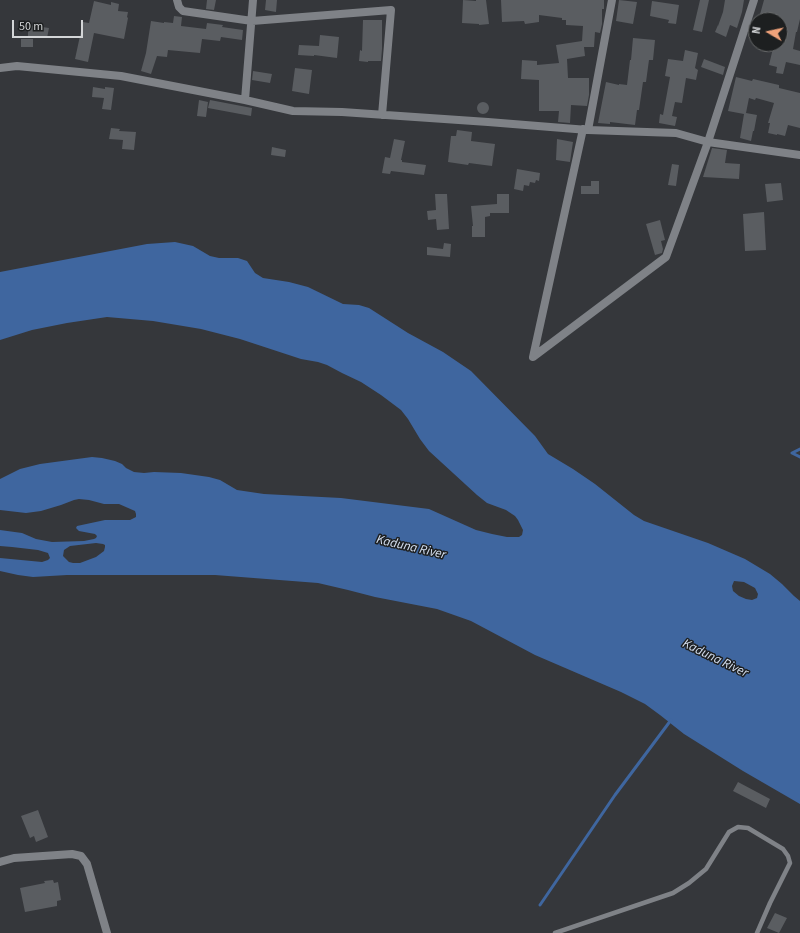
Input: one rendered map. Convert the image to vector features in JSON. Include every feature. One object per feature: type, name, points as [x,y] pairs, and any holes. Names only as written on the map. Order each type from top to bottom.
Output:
[{"type":"street","points":[[177,0],[179,7],[183,11],[252,21],[391,10],[382,115]]},
{"type":"street","points":[[245,100],[253,0]]},
{"type":"street","points":[[612,0],[585,130],[533,357],[666,258],[708,142],[754,0]]},
{"type":"street","points":[[0,68],[17,66],[121,76],[293,110],[488,122],[585,130],[676,133],[708,142],[800,154]]},
{"type":"street","points":[[0,862],[14,858],[72,854],[81,856],[87,864],[107,933]]},
{"type":"lane","points":[[555,933],[570,931],[673,893],[689,883],[706,869],[729,832],[738,827],[748,828],[783,849],[788,856],[790,863],[758,933]]},
{"type":"water","name":"Kaduna River","points":[[175,242],[193,246],[210,256],[219,258],[238,258],[247,261],[255,273],[263,278],[308,287],[343,304],[359,305],[369,308],[408,333],[443,352],[471,371],[535,436],[548,454],[595,484],[634,515],[644,521],[708,543],[745,559],[770,574],[782,584],[800,601],[800,804],[684,734],[645,704],[535,655],[471,621],[437,609],[375,597],[318,583],[215,575],[67,575],[33,577],[0,571],[0,558],[42,562],[50,558],[48,553],[38,550],[0,546],[0,530],[22,533],[36,539],[52,542],[84,541],[94,539],[97,536],[95,534],[79,531],[76,528],[77,526],[105,520],[130,520],[136,517],[135,511],[119,504],[104,504],[79,499],[41,511],[26,513],[0,510],[0,479],[20,469],[40,464],[92,457],[115,461],[134,472],[181,473],[209,477],[220,480],[237,490],[264,494],[341,498],[429,509],[476,530],[507,537],[519,537],[522,535],[523,530],[515,516],[506,510],[487,503],[429,451],[401,410],[361,382],[327,365],[301,359],[240,339],[201,329],[153,321],[107,317],[32,330],[0,340],[0,272],[147,244]],"holes":[[[96,543],[105,545],[104,551],[96,557],[80,563],[73,563],[69,562],[63,556],[64,550],[70,546]],[[734,581],[744,582],[755,588],[758,594],[757,598],[752,600],[739,596],[733,591],[732,586]]]},
{"type":"building","points":[[207,0],[216,0],[214,10],[206,9]]},
{"type":"building","points":[[266,0],[277,0],[276,12],[265,10]]},
{"type":"building","points":[[463,0],[486,0],[489,24],[479,25],[462,23]]},
{"type":"building","points":[[501,0],[604,0],[604,9],[602,9],[602,24],[600,33],[595,32],[594,47],[584,47],[585,56],[567,59],[568,78],[589,78],[589,95],[587,106],[571,105],[570,123],[558,122],[559,111],[539,111],[539,80],[521,79],[522,60],[537,61],[537,65],[559,63],[556,45],[582,41],[583,26],[566,25],[566,20],[562,20],[562,18],[539,15],[539,22],[525,24],[524,21],[502,22]]},
{"type":"building","points":[[619,0],[637,2],[633,24],[616,21]]},
{"type":"building","points":[[700,0],[709,0],[702,32],[693,30]]},
{"type":"building","points":[[725,0],[744,0],[737,28],[730,25],[726,37],[715,32],[723,12]]},
{"type":"building","points":[[764,0],[800,0],[800,19],[793,49],[800,51],[800,65],[786,62],[783,74],[776,73],[777,67],[769,65],[772,52],[788,52],[788,12],[761,12]]},
{"type":"building","points":[[94,1],[111,5],[111,2],[119,4],[118,11],[128,12],[128,18],[124,39],[94,33],[88,62],[75,59],[83,22],[89,23]]},
{"type":"building","points":[[652,1],[679,5],[676,24],[668,23],[669,20],[650,16]]},
{"type":"building","points":[[174,16],[182,17],[181,26],[206,29],[207,23],[243,30],[242,40],[221,37],[220,41],[202,39],[200,53],[168,50],[167,57],[157,56],[151,74],[141,71],[146,53],[151,21],[173,23]]},
{"type":"building","points":[[363,20],[382,20],[381,61],[359,61],[360,50],[362,51]]},
{"type":"building","points":[[28,25],[49,28],[47,38],[28,36]]},
{"type":"building","points":[[320,35],[339,37],[337,58],[314,55],[298,55],[299,45],[319,46]]},
{"type":"building","points":[[633,38],[655,40],[653,60],[649,60],[646,82],[643,82],[635,125],[610,122],[610,124],[598,123],[606,82],[627,85]]},
{"type":"building","points":[[21,39],[33,39],[33,47],[21,47]]},
{"type":"building","points":[[685,50],[698,53],[695,68],[698,70],[696,80],[686,78],[682,103],[675,102],[672,116],[677,117],[675,126],[659,123],[660,114],[663,115],[670,77],[665,76],[668,59],[683,61]]},
{"type":"building","points":[[704,59],[725,67],[723,75],[701,67]]},
{"type":"building","points":[[295,68],[312,70],[309,94],[292,91]]},
{"type":"building","points":[[253,71],[272,74],[270,83],[252,80]]},
{"type":"building","points":[[736,77],[779,85],[779,88],[800,93],[800,128],[788,125],[785,136],[768,133],[770,123],[768,123],[774,103],[756,98],[755,100],[749,98],[746,113],[757,115],[754,131],[751,141],[740,138],[744,114],[728,111]]},
{"type":"building","points":[[93,87],[105,89],[105,87],[114,88],[111,110],[102,109],[104,98],[92,97]]},
{"type":"building","points":[[199,100],[208,102],[206,117],[197,116]]},
{"type":"building","points":[[210,100],[252,108],[251,116],[208,108]]},
{"type":"building","points":[[483,102],[487,104],[489,108],[487,112],[483,114],[479,112],[477,108],[479,104]]},
{"type":"building","points":[[111,128],[120,129],[119,131],[136,132],[134,150],[122,149],[123,140],[109,139]]},
{"type":"building","points":[[457,130],[472,132],[471,141],[495,144],[492,166],[448,162],[451,136],[456,136]]},
{"type":"building","points":[[394,139],[405,141],[401,160],[402,162],[426,165],[424,175],[391,171],[390,174],[382,173],[385,157],[390,158]]},
{"type":"building","points":[[557,139],[573,142],[570,162],[556,160]]},
{"type":"building","points":[[272,147],[286,150],[285,157],[271,155]]},
{"type":"building","points":[[712,148],[727,150],[725,163],[740,164],[739,179],[703,177]]},
{"type":"building","points":[[672,164],[679,165],[676,186],[668,185]]},
{"type":"building","points":[[517,169],[540,173],[539,181],[536,180],[535,183],[530,182],[529,186],[524,185],[523,191],[514,189]]},
{"type":"building","points":[[591,181],[599,181],[599,194],[581,194],[581,186],[591,186]]},
{"type":"building","points":[[781,183],[783,200],[767,202],[765,184]]},
{"type":"building","points":[[435,194],[447,194],[449,229],[437,230],[436,219],[428,220],[427,211],[436,210]]},
{"type":"building","points":[[497,194],[509,194],[509,213],[490,213],[490,216],[485,217],[485,237],[472,237],[473,226],[471,206],[497,204]]},
{"type":"building","points":[[764,212],[766,250],[745,251],[743,214]]},
{"type":"building","points":[[660,220],[665,240],[661,241],[663,249],[662,253],[655,255],[646,224]]},
{"type":"building","points":[[444,243],[451,244],[450,257],[427,255],[427,247],[443,249]]},
{"type":"building","points":[[738,782],[770,799],[766,808],[733,791]]},
{"type":"building","points":[[38,810],[48,837],[36,842],[34,836],[30,838],[21,816]]},
{"type":"building","points":[[53,880],[54,883],[58,882],[61,900],[57,901],[57,906],[25,912],[20,888]]},
{"type":"building","points":[[775,913],[787,918],[779,933],[767,928]]},
{"type":"waterway","points":[[800,449],[792,453],[800,457]]},
{"type":"waterway","points":[[540,905],[615,795],[671,720]]}]
